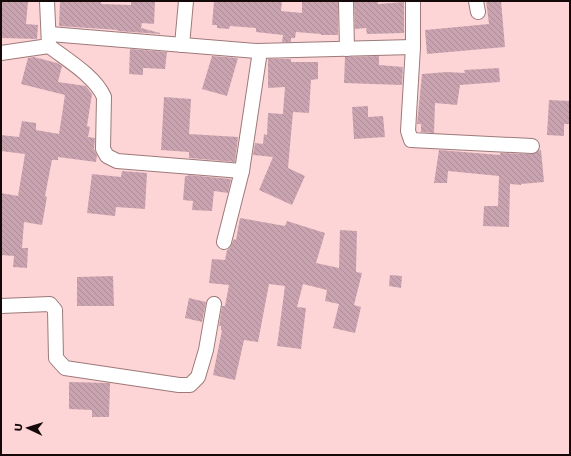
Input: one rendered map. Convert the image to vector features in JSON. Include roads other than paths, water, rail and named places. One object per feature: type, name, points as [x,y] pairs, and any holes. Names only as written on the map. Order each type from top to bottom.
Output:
[{"type":"street","points":[[47,1],[50,40],[101,89],[104,97],[103,149],[107,156],[117,161],[242,171]]},
{"type":"street","points":[[182,45],[186,1]]},
{"type":"street","points":[[346,1],[348,49]]},
{"type":"street","points":[[413,1],[413,47],[408,131],[411,140],[532,146]]},
{"type":"street","points":[[1,53],[50,40],[182,45],[260,51],[413,47]]},
{"type":"street","points":[[224,242],[242,171],[260,51]]},
{"type":"street","points":[[1,306],[50,304],[55,310],[56,358],[65,368],[179,385],[190,385],[198,377],[206,350],[214,304]]}]
